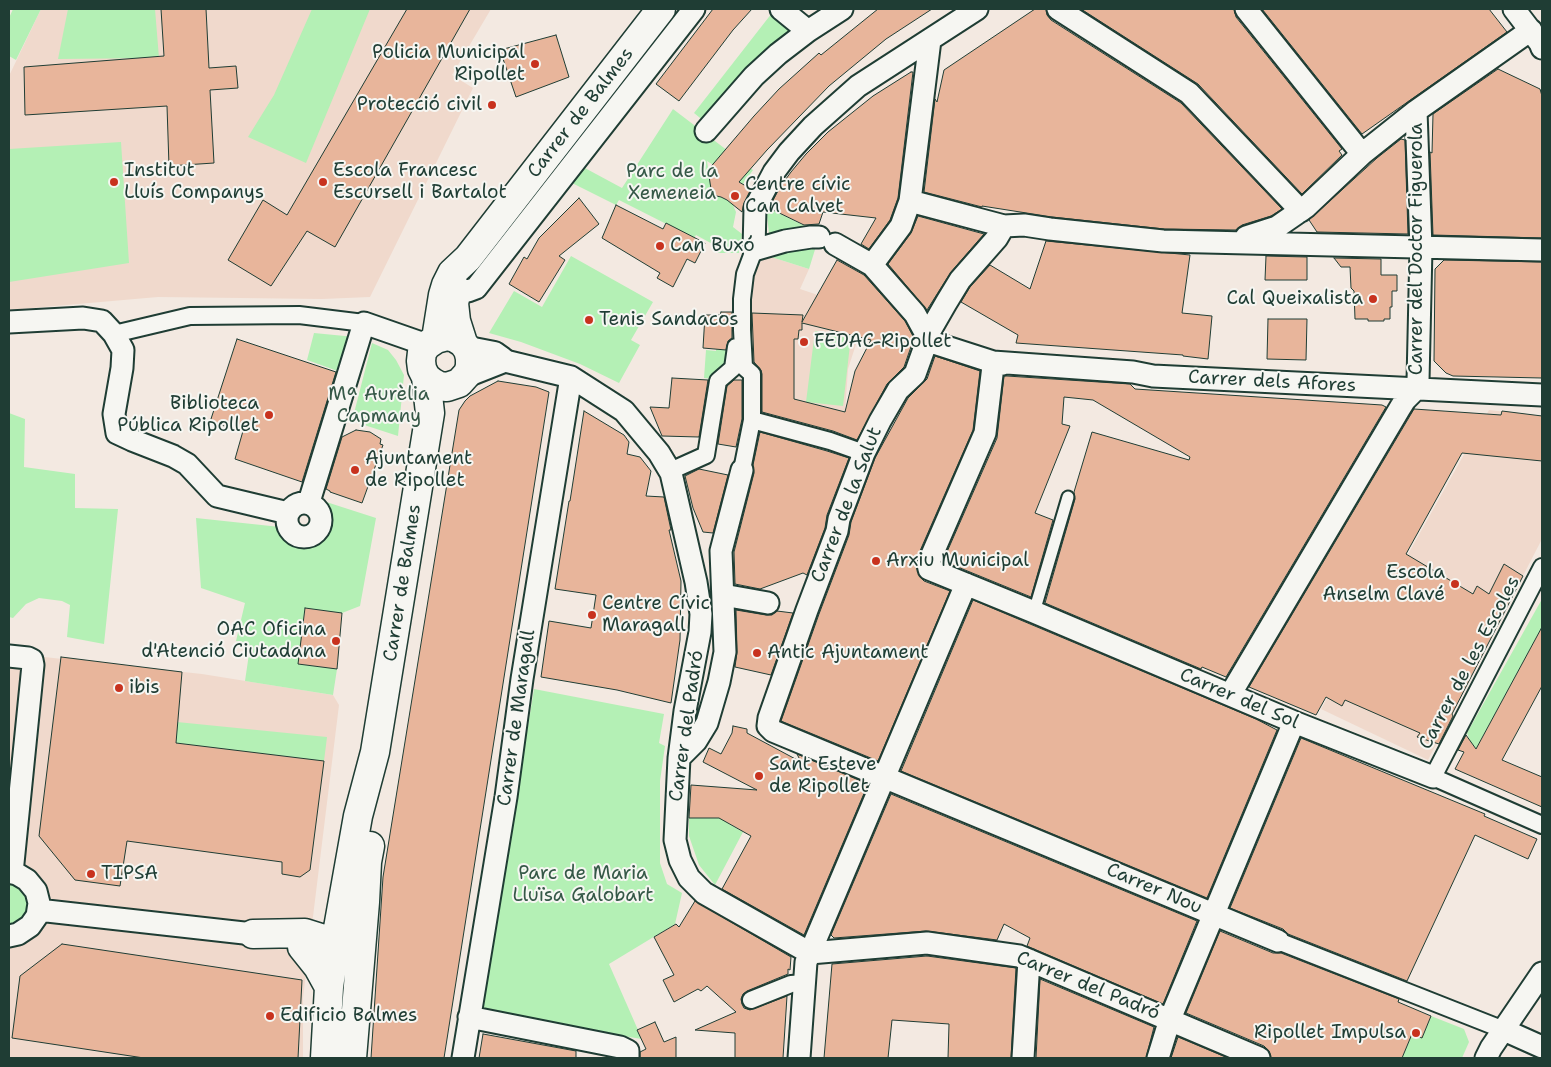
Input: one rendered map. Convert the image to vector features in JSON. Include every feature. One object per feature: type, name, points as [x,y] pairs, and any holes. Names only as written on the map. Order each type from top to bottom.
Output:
[{"type":"main road","name":"Carrer de Balmes","points":[[434,334],[446,285],[452,273],[468,258],[661,9]]},
{"type":"main road","points":[[430,414],[463,363],[454,303],[459,280],[468,258]]},
{"type":"main road","points":[[434,334],[455,338],[463,363],[447,387],[439,386],[426,377],[422,369],[422,352],[434,334]]},
{"type":"main road","name":"Carrer de Balmes","points":[[325,1058],[329,987],[335,945],[358,816],[375,752],[430,414],[426,377]]},
{"type":"main road","name":"Carrer de Balmes","points":[[352,1055],[367,862],[374,817],[375,752]]},
{"type":"main road","points":[[253,934],[304,940],[318,949],[335,945],[349,931],[367,862]]},
{"type":"main road","points":[[304,940],[318,926],[336,915],[343,907]]},
{"type":"main road","points":[[304,940],[329,987]]},
{"type":"main road","points":[[335,945],[340,956],[344,981],[343,1027],[352,1055]]},
{"type":"street","points":[[456,290],[476,288],[694,9]]},
{"type":"street","points":[[781,9],[808,31]]},
{"type":"street","points":[[706,131],[754,76],[778,54],[808,31],[842,9]]},
{"type":"street","points":[[679,758],[696,741],[707,723],[719,682],[725,652],[721,551],[742,470],[752,420],[752,374],[744,367],[742,330],[744,274],[754,250],[755,208],[768,180],[789,152],[814,126],[858,86],[977,9]]},
{"type":"street","points":[[1058,9],[1189,93],[1301,211]]},
{"type":"street","points":[[1246,9],[1362,154]]},
{"type":"street","points":[[1514,9],[1531,30],[1542,48]]},
{"type":"street","points":[[1231,242],[1278,227],[1301,211],[1362,154],[1416,111],[1531,30]]},
{"type":"street","points":[[872,265],[901,226],[910,200],[930,40]]},
{"type":"street","name":"Carrer del Doctor Figuerola","points":[[1230,696],[1400,408],[1416,389],[1418,381],[1420,248],[1416,111]]},
{"type":"street","points":[[910,200],[1004,226],[1024,225],[1163,241],[1542,250]]},
{"type":"street","name":"Carrer de la Salut","points":[[768,726],[769,718],[864,453],[898,390],[915,374],[927,336],[960,280],[997,238],[1004,226]]},
{"type":"street","points":[[754,250],[785,241],[827,241],[872,265],[915,314],[927,336]]},
{"type":"street","points":[[114,334],[190,316],[299,315],[434,334]]},
{"type":"street","points":[[9,322],[83,318],[102,321],[114,334],[123,350],[122,368],[114,414],[117,433],[174,456],[187,464],[218,496],[288,513]]},
{"type":"street","points":[[308,502],[364,324]]},
{"type":"street","points":[[671,473],[677,468],[706,455],[718,381],[733,368],[737,331],[742,330]]},
{"type":"street","name":"Carrer dels Afores","points":[[927,336],[934,344],[1003,364],[1132,372],[1153,376],[1542,395]]},
{"type":"street","name":"Carrer del Padró","points":[[463,363],[501,360],[571,377],[624,411],[659,453],[671,473],[696,582],[701,614],[700,632],[685,711],[679,758],[675,840],[680,860],[689,878],[704,893],[810,953],[927,943],[1019,956],[1259,1058]]},
{"type":"street","name":"Carrer del Sol","points":[[1003,364],[993,366],[985,433],[928,564],[929,569],[1230,696],[1433,777],[1542,825]]},
{"type":"street","name":"Carrer de Maragall","points":[[463,1058],[506,797],[522,679],[571,377]]},
{"type":"street","points":[[752,420],[830,441],[864,453]]},
{"type":"street","points":[[308,502],[314,504],[321,513],[322,524],[316,533],[305,537],[299,536],[290,530],[287,519],[288,513],[294,505],[308,502]]},
{"type":"street","name":"Carrer de les Escoles","points":[[1433,777],[1542,568]]},
{"type":"street","points":[[799,1058],[806,962],[966,584]]},
{"type":"street","points":[[723,596],[768,604]]},
{"type":"street","points":[[9,656],[32,660],[33,665],[11,873],[27,880],[36,891],[39,903],[37,916],[30,926],[18,934],[9,936]]},
{"type":"street","points":[[1158,1058],[1170,1019],[1294,722]]},
{"type":"street","name":"Carrer Nou","points":[[768,726],[773,732],[1278,941],[1504,1030],[1542,1047]]},
{"type":"street","points":[[38,910],[253,934]]},
{"type":"street","points":[[1023,1058],[1029,960]]},
{"type":"street","points":[[1486,1058],[1542,972]]},
{"type":"street","points":[[752,1000],[791,984],[805,983]]},
{"type":"street","points":[[469,1017],[620,1047],[628,1051],[628,1058]]},
{"type":"lane","points":[[1034,612],[1068,497]]},
{"type":"shaded area","points":[[41,9],[491,9],[452,75],[473,88],[370,297],[322,299],[158,297],[9,310],[9,76]]},
{"type":"shaded area","name":"FEDAC-Ripollet","points":[[765,255],[809,269],[800,289],[830,299],[824,328],[858,338],[848,369],[845,412],[837,438],[757,413],[758,360],[750,360],[753,274]]},
{"type":"shaded area","name":"Escola Anselm Clavé","points":[[1489,410],[1542,416],[1542,539],[1428,760],[1321,709]]},
{"type":"shaded area","points":[[9,652],[202,674],[333,695],[339,705],[303,998],[303,1058],[9,1058]]},
{"type":"green space","points":[[13,9],[41,9],[16,60],[9,56],[9,18]]},
{"type":"green space","points":[[68,9],[155,9],[159,58],[58,59]]},
{"type":"green space","points":[[312,9],[370,9],[306,163],[248,137],[274,95]]},
{"type":"green space","points":[[772,13],[793,32],[705,122],[694,113]]},
{"type":"green space","name":"Parc de la Xemeneia","points":[[673,109],[753,170],[743,184],[707,161],[712,195],[727,200],[733,205],[736,212],[733,227],[742,234],[739,253],[718,253],[718,247],[696,235],[694,238],[619,200],[616,205],[572,183],[583,167],[622,188]]},
{"type":"green space","points":[[121,142],[129,263],[9,282],[9,149]]},
{"type":"green space","points":[[766,207],[813,230],[771,237]]},
{"type":"green space","points":[[817,243],[809,269],[765,255]]},
{"type":"green space","name":"Tenis Sandacos","points":[[571,256],[653,302],[631,340],[640,345],[619,383],[580,364],[521,342],[489,333],[514,291],[542,307]]},
{"type":"green space","points":[[815,331],[851,336],[843,406],[806,402]]},
{"type":"green space","points":[[314,333],[355,337],[343,373],[307,360]]},
{"type":"green space","name":"Mª Aurèlia Capmany","points":[[372,343],[388,350],[404,375],[398,436],[352,421]]},
{"type":"green space","points":[[716,349],[731,350],[730,366],[713,379],[704,378],[706,350],[716,351]]},
{"type":"green space","points":[[9,413],[25,419],[24,467],[75,474],[75,508],[118,509],[104,644],[67,637],[70,605],[62,601],[39,598],[26,604],[13,618],[9,617]]},
{"type":"green space","points":[[317,499],[376,518],[360,606],[342,613],[305,608],[298,664],[337,669],[333,695],[245,681],[250,647],[236,641],[245,603],[201,588],[196,518],[280,527],[289,539],[303,544],[314,540],[326,529],[328,518]]},
{"type":"green space","points":[[1542,599],[1542,627],[1476,749],[1467,733]]},
{"type":"green space","name":"Parc de Maria Lluïsa Galobart","points":[[534,689],[664,714],[659,743],[665,746],[660,781],[660,863],[667,884],[682,893],[675,924],[609,964],[642,1039],[484,1013],[483,1004]]},
{"type":"green space","points":[[177,722],[327,737],[324,761],[176,743]]},
{"type":"green space","points":[[733,817],[729,824],[743,832],[715,885],[699,865],[689,836],[689,818]]},
{"type":"green space","points":[[9,880],[14,881],[30,899],[27,916],[9,928]]},
{"type":"green space","points":[[1431,1016],[1464,1029],[1469,1042],[1462,1058],[1402,1058],[1412,1034],[1422,1038]]},
{"type":"building","points":[[161,9],[206,9],[209,68],[236,66],[238,88],[210,90],[214,163],[169,166],[167,106],[25,115],[24,67],[164,56]]},
{"type":"building","points":[[407,9],[470,9],[335,247],[307,231],[271,286],[228,260],[263,200],[287,215]]},
{"type":"building","points":[[713,9],[752,9],[733,30],[679,101],[656,84]]},
{"type":"building","points":[[878,9],[932,9],[886,39],[829,86],[767,150],[739,182],[751,189],[742,212],[727,200],[712,195],[708,170],[754,116],[779,89],[819,53],[821,55]]},
{"type":"building","points":[[1035,9],[1046,9],[1047,15],[1051,20],[1181,103],[1282,209],[1271,216],[1242,225],[1236,230],[1164,229],[1052,217],[982,207],[924,192],[935,99],[937,102],[944,70]]},
{"type":"building","points":[[1081,9],[1234,9],[1236,17],[1342,149],[1339,151],[1342,155],[1302,194],[1198,84]]},
{"type":"building","points":[[1262,9],[1489,9],[1507,32],[1362,134]]},
{"type":"building","name":"Policia Municipal Ripollet","points":[[556,35],[569,77],[516,97],[500,50]]},
{"type":"building","points":[[1498,69],[1540,89],[1542,96],[1542,238],[1433,235],[1430,152],[1432,153],[1433,114]]},
{"type":"building","points":[[913,72],[898,198],[890,220],[869,249],[861,244],[876,218],[823,212],[819,224],[804,225],[769,208],[780,187],[791,172],[828,132],[873,96]]},
{"type":"building","points":[[1401,139],[1405,140],[1408,234],[1317,232],[1309,220],[1377,158]]},
{"type":"building","points":[[579,198],[599,224],[559,256],[565,260],[539,302],[509,284],[524,257],[527,259],[539,238]]},
{"type":"building","name":"Can Buxó","points":[[616,205],[663,229],[666,223],[705,243],[695,263],[687,259],[673,287],[657,278],[660,273],[602,238]]},
{"type":"building","points":[[918,216],[984,234],[951,272],[927,310],[888,264],[911,233]]},
{"type":"building","points":[[1046,241],[1190,255],[1182,313],[1212,316],[1208,359],[1183,355],[1016,343],[1018,335],[961,302],[970,287],[990,265],[1030,289]]},
{"type":"building","points":[[1266,256],[1307,257],[1307,280],[1265,280]]},
{"type":"building","name":"Cal Queixalista","points":[[1334,258],[1381,259],[1381,275],[1397,275],[1397,291],[1392,291],[1390,319],[1368,321],[1368,319],[1355,319],[1354,291],[1351,288],[1350,267],[1341,267]]},
{"type":"building","points":[[837,260],[864,275],[905,321],[914,338],[904,367],[887,384],[857,440],[833,431],[762,412],[762,374],[754,362],[752,313],[803,315],[802,322]],"holes":[[[802,323],[871,340],[855,371],[845,412],[794,399],[794,339],[798,339],[799,330],[802,330]]]},
{"type":"building","points":[[1444,260],[1542,262],[1542,378],[1453,376],[1446,373],[1434,361],[1435,269]]},
{"type":"building","points":[[721,312],[732,312],[732,338],[728,341],[726,350],[703,348],[705,315],[720,315]]},
{"type":"building","points":[[1268,319],[1307,319],[1306,360],[1267,359]]},
{"type":"building","name":"Biblioteca Pública Ripollet","points":[[237,339],[336,372],[302,482],[235,459],[243,431],[210,422]]},
{"type":"building","points":[[935,356],[980,371],[973,430],[916,560],[920,577],[924,581],[950,591],[878,761],[781,721],[875,458],[908,398],[927,379]]},
{"type":"building","points":[[1004,376],[1130,384],[1135,389],[1382,405],[1386,407],[1226,677],[1202,667],[1201,669],[1045,603],[1092,432],[1189,460],[1190,457],[1093,400],[1064,397],[1062,424],[1070,426],[1035,513],[1053,520],[1031,597],[943,561],[997,438]]},
{"type":"building","points":[[672,378],[708,380],[699,437],[662,436],[650,407],[669,408]]},
{"type":"building","points":[[734,380],[742,380],[742,419],[736,447],[718,444],[727,386]]},
{"type":"building","points":[[498,381],[536,387],[549,392],[444,1058],[371,1058],[383,877],[459,410],[470,396]]},
{"type":"building","points":[[1414,409],[1501,415],[1502,411],[1542,416],[1542,461],[1462,453],[1406,554],[1473,594],[1477,586],[1489,594],[1504,564],[1523,576],[1452,714],[1453,716],[1439,744],[1417,737],[1420,733],[1345,700],[1342,706],[1326,697],[1316,715],[1249,687]]},
{"type":"building","points":[[584,411],[624,435],[629,442],[627,454],[640,457],[651,471],[646,496],[664,497],[671,530],[669,530],[681,581],[680,640],[671,703],[617,690],[541,677],[549,621],[591,628],[596,595],[555,589]]},
{"type":"building","name":"Ajuntament de Ripollet","points":[[356,430],[370,432],[381,439],[380,444],[383,445],[362,503],[326,489],[342,437]]},
{"type":"building","points":[[760,432],[849,458],[807,575],[803,573],[760,589],[735,584],[734,552],[754,473],[753,465]]},
{"type":"building","points":[[699,469],[728,475],[713,533],[703,532],[693,508],[685,476]]},
{"type":"building","points":[[973,600],[1256,719],[1277,730],[1207,898],[901,771]]},
{"type":"building","points":[[305,608],[342,613],[337,669],[298,664]]},
{"type":"building","name":"Antic Ajuntament","points":[[736,610],[766,615],[772,615],[777,611],[793,613],[771,675],[735,667],[737,652]]},
{"type":"building","points":[[1542,627],[1542,686],[1502,760],[1542,777],[1542,807],[1455,769],[1464,752],[1458,750],[1466,735],[1476,749]]},
{"type":"building","points":[[61,657],[182,672],[176,743],[324,761],[310,870],[300,877],[282,874],[282,862],[127,841],[120,886],[75,880],[39,836]]},
{"type":"building","points":[[733,726],[747,729],[747,733],[801,762],[797,754],[868,784],[804,935],[722,889],[751,836],[719,818],[689,818],[691,785],[757,790],[703,762],[709,748],[721,754],[732,733]]},
{"type":"building","points":[[1301,738],[1485,814],[1484,816],[1537,839],[1528,859],[1475,835],[1407,981],[1288,934],[1283,929],[1230,908]]},
{"type":"building","points":[[891,794],[1197,921],[1163,1004],[1027,946],[1030,938],[1004,924],[997,940],[926,931],[834,938],[831,935]]},
{"type":"building","points":[[695,901],[791,957],[788,974],[747,991],[741,999],[744,1008],[750,1010],[787,996],[783,1058],[735,1058],[735,1033],[695,1030],[736,1012],[707,986],[701,991],[698,989],[674,1002],[663,980],[674,975],[654,937],[676,924],[679,927]]},
{"type":"building","points":[[1220,931],[1273,953],[1281,953],[1399,999],[1398,1002],[1431,1016],[1422,1038],[1412,1034],[1402,1058],[1271,1058],[1269,1051],[1264,1046],[1186,1013]]},
{"type":"building","points":[[62,944],[302,980],[298,1058],[144,1058],[12,1038],[20,976]]},
{"type":"building","points":[[927,956],[1016,968],[1011,1058],[948,1058],[949,1024],[892,1020],[888,1058],[824,1058],[832,964]]},
{"type":"building","points":[[1040,979],[1154,1027],[1146,1058],[1036,1058]]},
{"type":"building","points":[[655,1022],[664,1042],[676,1037],[676,1058],[640,1058],[640,1052],[646,1049],[637,1030]]},
{"type":"building","points":[[483,1034],[576,1051],[576,1058],[479,1058]]},
{"type":"building","points":[[1178,1037],[1228,1058],[1171,1058]]},
{"type":"place","name":"Policia Municipal Ripollet","points":[[535,64]]},
{"type":"place","name":"Protecció civil","points":[[492,105]]},
{"type":"place","name":"Institut Lluís Companys","points":[[114,182]]},
{"type":"place","name":"Escola Francesc Escursell i Bartalot","points":[[323,182]]},
{"type":"place","name":"Centre cívic Can Calvet","points":[[735,196]]},
{"type":"place","name":"Can Buxó","points":[[660,246]]},
{"type":"place","name":"Cal Queixalista","points":[[1373,299]]},
{"type":"place","name":"Tenis Sandacos","points":[[589,320]]},
{"type":"place","name":"FEDAC-Ripollet","points":[[804,342]]},
{"type":"place","name":"Biblioteca Pública Ripollet","points":[[269,415]]},
{"type":"place","name":"Ajuntament de Ripollet","points":[[355,470]]},
{"type":"place","name":"Arxiu Municipal","points":[[876,561]]},
{"type":"place","name":"Escola Anselm Clavé","points":[[1455,584]]},
{"type":"place","name":"Centre Cívic Maragall","points":[[592,615]]},
{"type":"place","name":"OAC Oficina d'Atenció Ciutadana","points":[[336,641]]},
{"type":"place","name":"Antic Ajuntament","points":[[757,653]]},
{"type":"place","name":"ibis","points":[[119,688]]},
{"type":"place","name":"Sant Esteve de Ripollet","points":[[759,776]]},
{"type":"place","name":"TIPSA","points":[[91,874]]},
{"type":"place","name":"Edificio Balmes","points":[[270,1016]]},
{"type":"place","name":"Ripollet Impulsa","points":[[1416,1033]]}]
